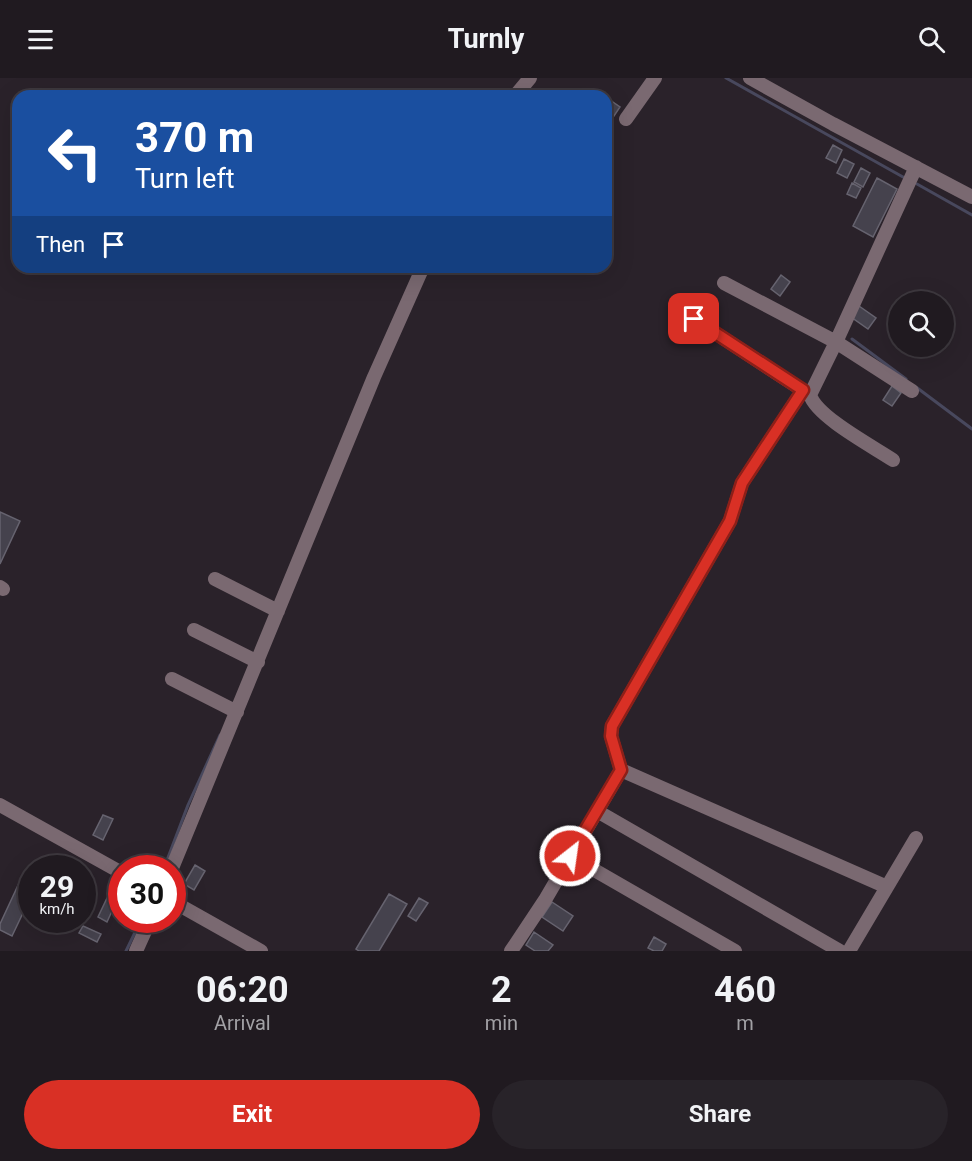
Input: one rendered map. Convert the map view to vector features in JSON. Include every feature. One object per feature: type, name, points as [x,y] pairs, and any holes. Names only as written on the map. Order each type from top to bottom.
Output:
[{"type":"street","points":[[520,90],[530,78]]},
{"type":"street","points":[[626,118],[655,78]]},
{"type":"street","points":[[750,78],[972,197]]},
{"type":"street","points":[[511,951],[545,900],[621,770],[611,736],[612,726],[730,521],[742,483],[806,392],[836,342],[916,167]]},
{"type":"street","points":[[177,855],[369,388],[420,273]]},
{"type":"street","points":[[724,283],[836,342],[912,391]]},
{"type":"street","points":[[694,319],[806,392],[824,414],[893,460]]},
{"type":"street","points":[[215,579],[278,611]]},
{"type":"street","points":[[194,630],[258,662]]},
{"type":"street","points":[[172,679],[237,712]]},
{"type":"street","points":[[621,770],[887,887]]},
{"type":"street","points":[[0,805],[108,865]]},
{"type":"street","points":[[597,811],[840,951]]},
{"type":"street","points":[[849,951],[916,838]]},
{"type":"street","points":[[570,856],[735,951]]},
{"type":"street","points":[[186,910],[261,951]]},
{"type":"street","points":[[136,951],[144,933]]},
{"type":"building","points":[[612,101],[620,107],[612,119]]},
{"type":"building","points":[[833,145],[842,150],[836,163],[826,158]]},
{"type":"building","points":[[844,159],[854,164],[847,178],[837,173]]},
{"type":"building","points":[[861,168],[870,173],[863,187],[854,182]]},
{"type":"building","points":[[877,178],[897,189],[873,237],[853,226]]},
{"type":"building","points":[[852,183],[861,188],[856,198],[847,194]]},
{"type":"building","points":[[781,275],[790,282],[780,296],[771,289]]},
{"type":"building","points":[[859,306],[876,318],[868,329],[851,317]]},
{"type":"building","points":[[892,386],[901,393],[892,406],[883,400]]},
{"type":"building","points":[[0,512],[20,521],[0,564]]},
{"type":"building","points":[[103,815],[113,819],[103,840],[93,835]]},
{"type":"building","points":[[195,865],[205,871],[194,890],[186,885],[186,881]]},
{"type":"building","points":[[18,885],[18,923],[12,936],[0,930],[0,924]]},
{"type":"building","points":[[389,894],[407,904],[379,951],[359,951],[356,949]]},
{"type":"building","points":[[108,896],[107,922],[98,917]]},
{"type":"building","points":[[419,898],[428,903],[416,921],[408,916]]},
{"type":"building","points":[[552,902],[573,916],[563,931],[542,917]]},
{"type":"building","points":[[96,932],[101,934],[97,942],[79,933]]},
{"type":"building","points":[[534,932],[553,945],[548,951],[535,951],[526,945]]},
{"type":"building","points":[[654,937],[666,944],[662,951],[648,948]]},
{"type":"waterway","points":[[726,78],[903,177]]},
{"type":"waterway","points":[[917,184],[972,215]]},
{"type":"waterway","points":[[852,339],[906,379]]},
{"type":"waterway","points":[[916,387],[972,429]]},
{"type":"waterway","points":[[169,855],[188,805],[220,735]]},
{"type":"waterway","points":[[126,951],[135,933]]},
{"type":"route","points":[[570,856],[621,770],[611,736],[612,726],[734,514],[742,483],[803,390],[694,319]]}]
